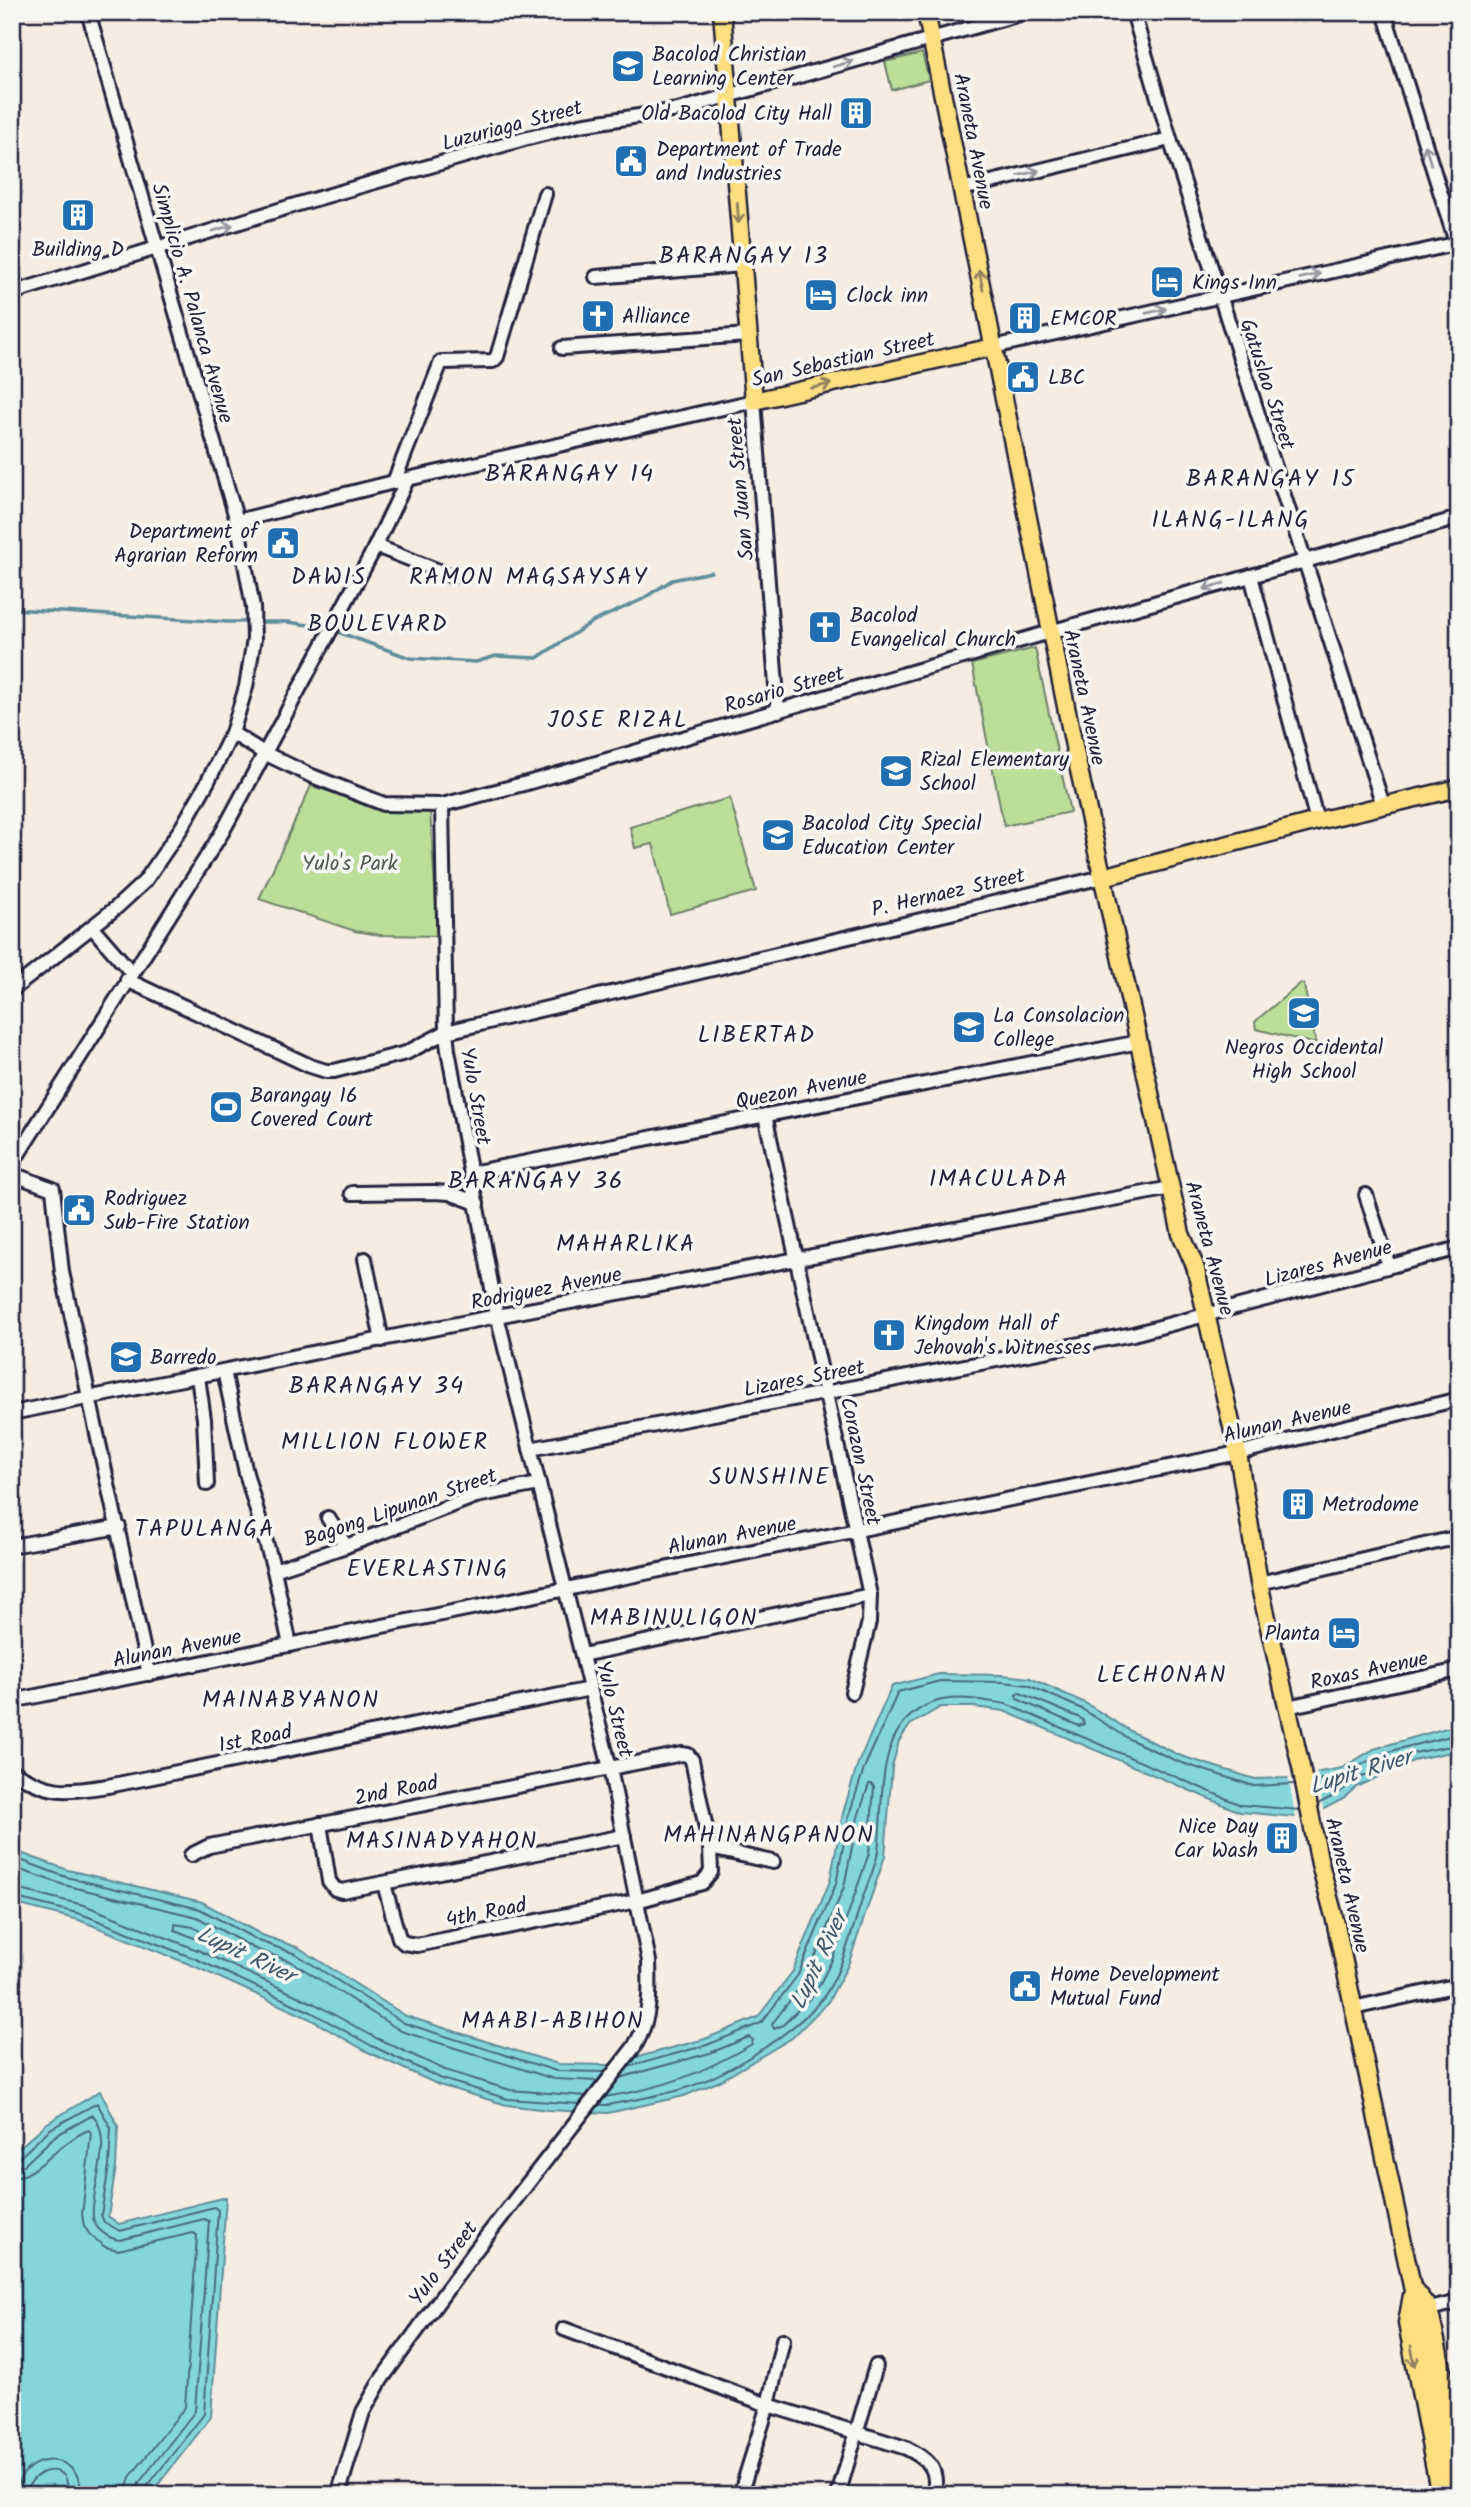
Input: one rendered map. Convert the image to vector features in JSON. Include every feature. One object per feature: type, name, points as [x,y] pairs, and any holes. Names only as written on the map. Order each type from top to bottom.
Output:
[{"type":"main road","name":"San Juan Street","points":[[722,12],[754,401]]},
{"type":"main road","name":"Araneta Avenue","points":[[926,12],[1050,632],[1181,1234],[1195,1266],[1238,1453],[1259,1583],[1301,1767],[1456,2495]]},
{"type":"main road","name":"San Sebastian Street","points":[[754,401],[993,347]]},
{"type":"main road","name":"P. Hernaez Street","points":[[1103,877],[1317,821],[1459,788]]},
{"type":"main road","points":[[1413,2289],[1429,2309],[1459,2445]]},
{"type":"main road","points":[[1413,2289],[1407,2323],[1440,2495]]},
{"type":"street","name":"Simplicio A. Palanca Avenue","points":[[12,990],[133,895],[162,859],[207,783],[232,733],[246,687],[254,639],[253,607],[237,521],[88,12]]},
{"type":"street","name":"Luzuriaga Street","points":[[12,293],[295,205],[548,133],[580,125],[678,110],[1027,12]]},
{"type":"street","name":"Gatuslao Street","points":[[1133,12],[1170,139],[1383,805]]},
{"type":"street","points":[[1384,12],[1458,246]]},
{"type":"street","points":[[962,189],[1170,139]]},
{"type":"street","points":[[12,1164],[223,831],[376,546],[441,362],[493,361],[497,357],[545,194]]},
{"type":"street","name":"San Sebastian Street","points":[[993,347],[1458,246]]},
{"type":"street","points":[[596,277],[742,265]]},
{"type":"street","points":[[562,348],[748,335]]},
{"type":"street","name":"San Sebastian Street","points":[[237,521],[754,401]]},
{"type":"street","name":"San Juan Street","points":[[754,401],[778,711]]},
{"type":"street","name":"Rosario Street","points":[[232,733],[312,776],[384,804],[442,805],[1459,518]]},
{"type":"street","points":[[376,546],[452,576]]},
{"type":"street","points":[[1251,576],[1317,821]]},
{"type":"street","name":"Yulo Street","points":[[338,2495],[363,2412],[381,2379],[475,2251],[634,2047],[644,2031],[650,1992],[649,1961],[610,1768],[498,1316],[446,1032],[442,805]]},
{"type":"street","name":"P. Hernaez Street","points":[[129,976],[310,1066],[326,1071],[358,1066],[406,1053],[446,1032],[1103,877]]},
{"type":"street","points":[[92,927],[129,976]]},
{"type":"street","name":"Quezon Avenue","points":[[471,1173],[1139,1041]]},
{"type":"street","name":"Corazon Street","points":[[765,1115],[870,1595],[869,1622],[852,1692]]},
{"type":"street","points":[[12,1174],[53,1189],[62,1272],[149,1674]]},
{"type":"street","name":"Rodriguez Avenue","points":[[12,1413],[498,1316],[1171,1188]]},
{"type":"street","points":[[352,1193],[450,1193],[477,1203]]},
{"type":"street","points":[[1366,1195],[1389,1266]]},
{"type":"street","name":"Lizares Avenue","points":[[1206,1314],[1459,1248]]},
{"type":"street","points":[[365,1259],[382,1340]]},
{"type":"street","name":"Lizares Street","points":[[530,1449],[1133,1334],[1206,1314]]},
{"type":"street","points":[[224,1371],[246,1473],[274,1570],[290,1645]]},
{"type":"street","points":[[198,1377],[204,1419],[207,1484]]},
{"type":"street","name":"Alunan Avenue","points":[[12,1701],[1238,1453],[1459,1399]]},
{"type":"street","name":"Bagong Lipunan Street","points":[[274,1570],[346,1546],[476,1496],[539,1484]]},
{"type":"street","points":[[328,1518],[346,1546]]},
{"type":"street","points":[[12,1546],[119,1527]]},
{"type":"street","points":[[1259,1583],[1459,1537]]},
{"type":"street","points":[[582,1655],[870,1595]]},
{"type":"street","name":"Roxas Avenue","points":[[1287,1707],[1459,1670]]},
{"type":"street","name":"1st Road","points":[[12,1771],[29,1782],[65,1792],[107,1786],[590,1689]]},
{"type":"street","name":"2nd Road","points":[[191,1855],[209,1846],[682,1754],[688,1755],[692,1760],[709,1848]]},
{"type":"street","points":[[320,1824],[328,1881],[332,1887],[342,1891],[624,1836]]},
{"type":"street","points":[[709,1848],[774,1862]]},
{"type":"street","name":"4th Road","points":[[384,1884],[399,1938],[411,1946],[637,1901],[708,1879],[711,1872],[709,1848]]},
{"type":"street","points":[[1353,2008],[1459,1985]]},
{"type":"street","points":[[1429,2309],[1459,2302]]},
{"type":"street","points":[[564,2329],[768,2405],[906,2448],[926,2459],[933,2470],[934,2495]]},
{"type":"street","points":[[740,2495],[768,2405],[783,2340]]},
{"type":"street","points":[[838,2495],[876,2366]]},
{"type":"green space","points":[[922,53],[929,80],[892,90],[885,62]]},
{"type":"green space","points":[[1035,648],[1070,812],[1004,826],[972,664]]},
{"type":"green space","name":"Yulo's Park","points":[[311,786],[385,807],[430,810],[438,936],[380,935],[355,931],[259,899]]},
{"type":"green space","points":[[730,798],[756,891],[670,914],[653,844],[635,848],[630,827]]},
{"type":"green space","points":[[1301,983],[1304,985],[1316,1044],[1256,1029],[1255,1022]]},
{"type":"water","name":"Lupit River","points":[[939,1674],[1030,1678],[1085,1703],[1132,1732],[1181,1756],[1255,1779],[1287,1778],[1342,1768],[1374,1749],[1453,1726],[1459,1727],[1459,1754],[1446,1753],[1417,1759],[1356,1787],[1343,1799],[1307,1818],[1240,1812],[1004,1711],[941,1707],[910,1725],[899,1741],[892,1767],[885,1856],[848,1965],[828,2002],[792,2038],[720,2081],[684,2096],[608,2113],[507,2105],[439,2085],[368,2052],[308,2018],[194,1966],[79,1920],[12,1903],[12,1850],[68,1870],[202,1902],[262,1935],[299,1948],[406,2016],[558,2064],[608,2065],[705,2039],[758,2017],[793,1971],[830,1881],[843,1813],[858,1763],[892,1686]]},
{"type":"water","points":[[100,2091],[118,2126],[116,2167],[108,2216],[119,2224],[226,2197],[211,2417],[150,2495],[56,2495],[52,2485],[38,2495],[12,2495],[12,2154],[46,2124]]},
{"type":"pier","points":[[1316,1770],[1324,1813],[1308,1821],[1296,1820],[1288,1775]]},
{"type":"waterway","points":[[335,631],[410,658],[476,662],[496,656],[537,658],[592,622],[641,600],[672,580],[711,572]]},
{"type":"waterway","points":[[12,609],[227,622],[288,622],[328,628]]},
{"type":"place","name":"Bacolod Christian Learning Center","points":[[628,66]]},
{"type":"place","name":"Old Bacolod City Hall","points":[[856,113]]},
{"type":"place","name":"Department of Trade and Industries","points":[[631,161]]},
{"type":"place","name":"Building D","points":[[78,215]]},
{"type":"place","name":"Kings Inn","points":[[1167,282]]},
{"type":"place","name":"Clock inn","points":[[821,295]]},
{"type":"place","name":"Alliance","points":[[598,316]]},
{"type":"place","name":"EMCOR","points":[[1025,318]]},
{"type":"place","name":"LBC","points":[[1023,377]]},
{"type":"place","name":"Department of Agrarian Reform","points":[[283,543]]},
{"type":"place","name":"Bacolod Evangelical Church","points":[[825,627]]},
{"type":"place","name":"Rizal Elementary School","points":[[896,771]]},
{"type":"place","name":"Bacolod City Special Education Center","points":[[778,835]]},
{"type":"place","name":"Negros Occidental High School","points":[[1304,1013]]},
{"type":"place","name":"La Consolacion College","points":[[969,1027]]},
{"type":"place","name":"Barangay 16 Covered Court","points":[[226,1107]]},
{"type":"place","name":"Rodriguez Sub-Fire Station","points":[[79,1210]]},
{"type":"place","name":"Kingdom Hall of Jehovah's Witnesses","points":[[889,1335]]},
{"type":"place","name":"Barredo","points":[[126,1357]]},
{"type":"place","name":"Metrodome","points":[[1298,1504]]},
{"type":"place","name":"Planta","points":[[1344,1633]]},
{"type":"place","name":"Nice Day Car Wash","points":[[1282,1838]]},
{"type":"place","name":"Home Development Mutual Fund","points":[[1025,1986]]},
{"type":"district","name":"BARANGAY 13","points":[[744,255]]},
{"type":"district","name":"BARANGAY 14","points":[[570,473]]},
{"type":"district","name":"BARANGAY 15","points":[[1271,478]]},
{"type":"district","name":"ILANG-ILANG","points":[[1231,519]]},
{"type":"district","name":"DAWIS","points":[[329,576]]},
{"type":"district","name":"RAMON MAGSAYSAY","points":[[529,576]]},
{"type":"district","name":"BOULEVARD","points":[[378,623]]},
{"type":"district","name":"JOSE RIZAL","points":[[618,719]]},
{"type":"district","name":"LIBERTAD","points":[[757,1034]]},
{"type":"district","name":"IMACULADA","points":[[999,1178]]},
{"type":"district","name":"BARANGAY 36","points":[[536,1180]]},
{"type":"district","name":"MAHARLIKA","points":[[626,1243]]},
{"type":"district","name":"BARANGAY 34","points":[[377,1385]]},
{"type":"district","name":"MILLION FLOWER","points":[[385,1441]]},
{"type":"district","name":"SUNSHINE","points":[[770,1476]]},
{"type":"district","name":"TAPULANGA","points":[[205,1528]]},
{"type":"district","name":"EVERLASTING","points":[[428,1568]]},
{"type":"district","name":"MABINULIGON","points":[[674,1617]]},
{"type":"district","name":"LECHONAN","points":[[1162,1674]]},
{"type":"district","name":"MAINABYANON","points":[[291,1699]]},
{"type":"district","name":"MAHINANGPANON","points":[[769,1834]]},
{"type":"district","name":"MASINADYAHON","points":[[442,1840]]},
{"type":"district","name":"MAABI-ABIHON","points":[[553,2020]]}]
